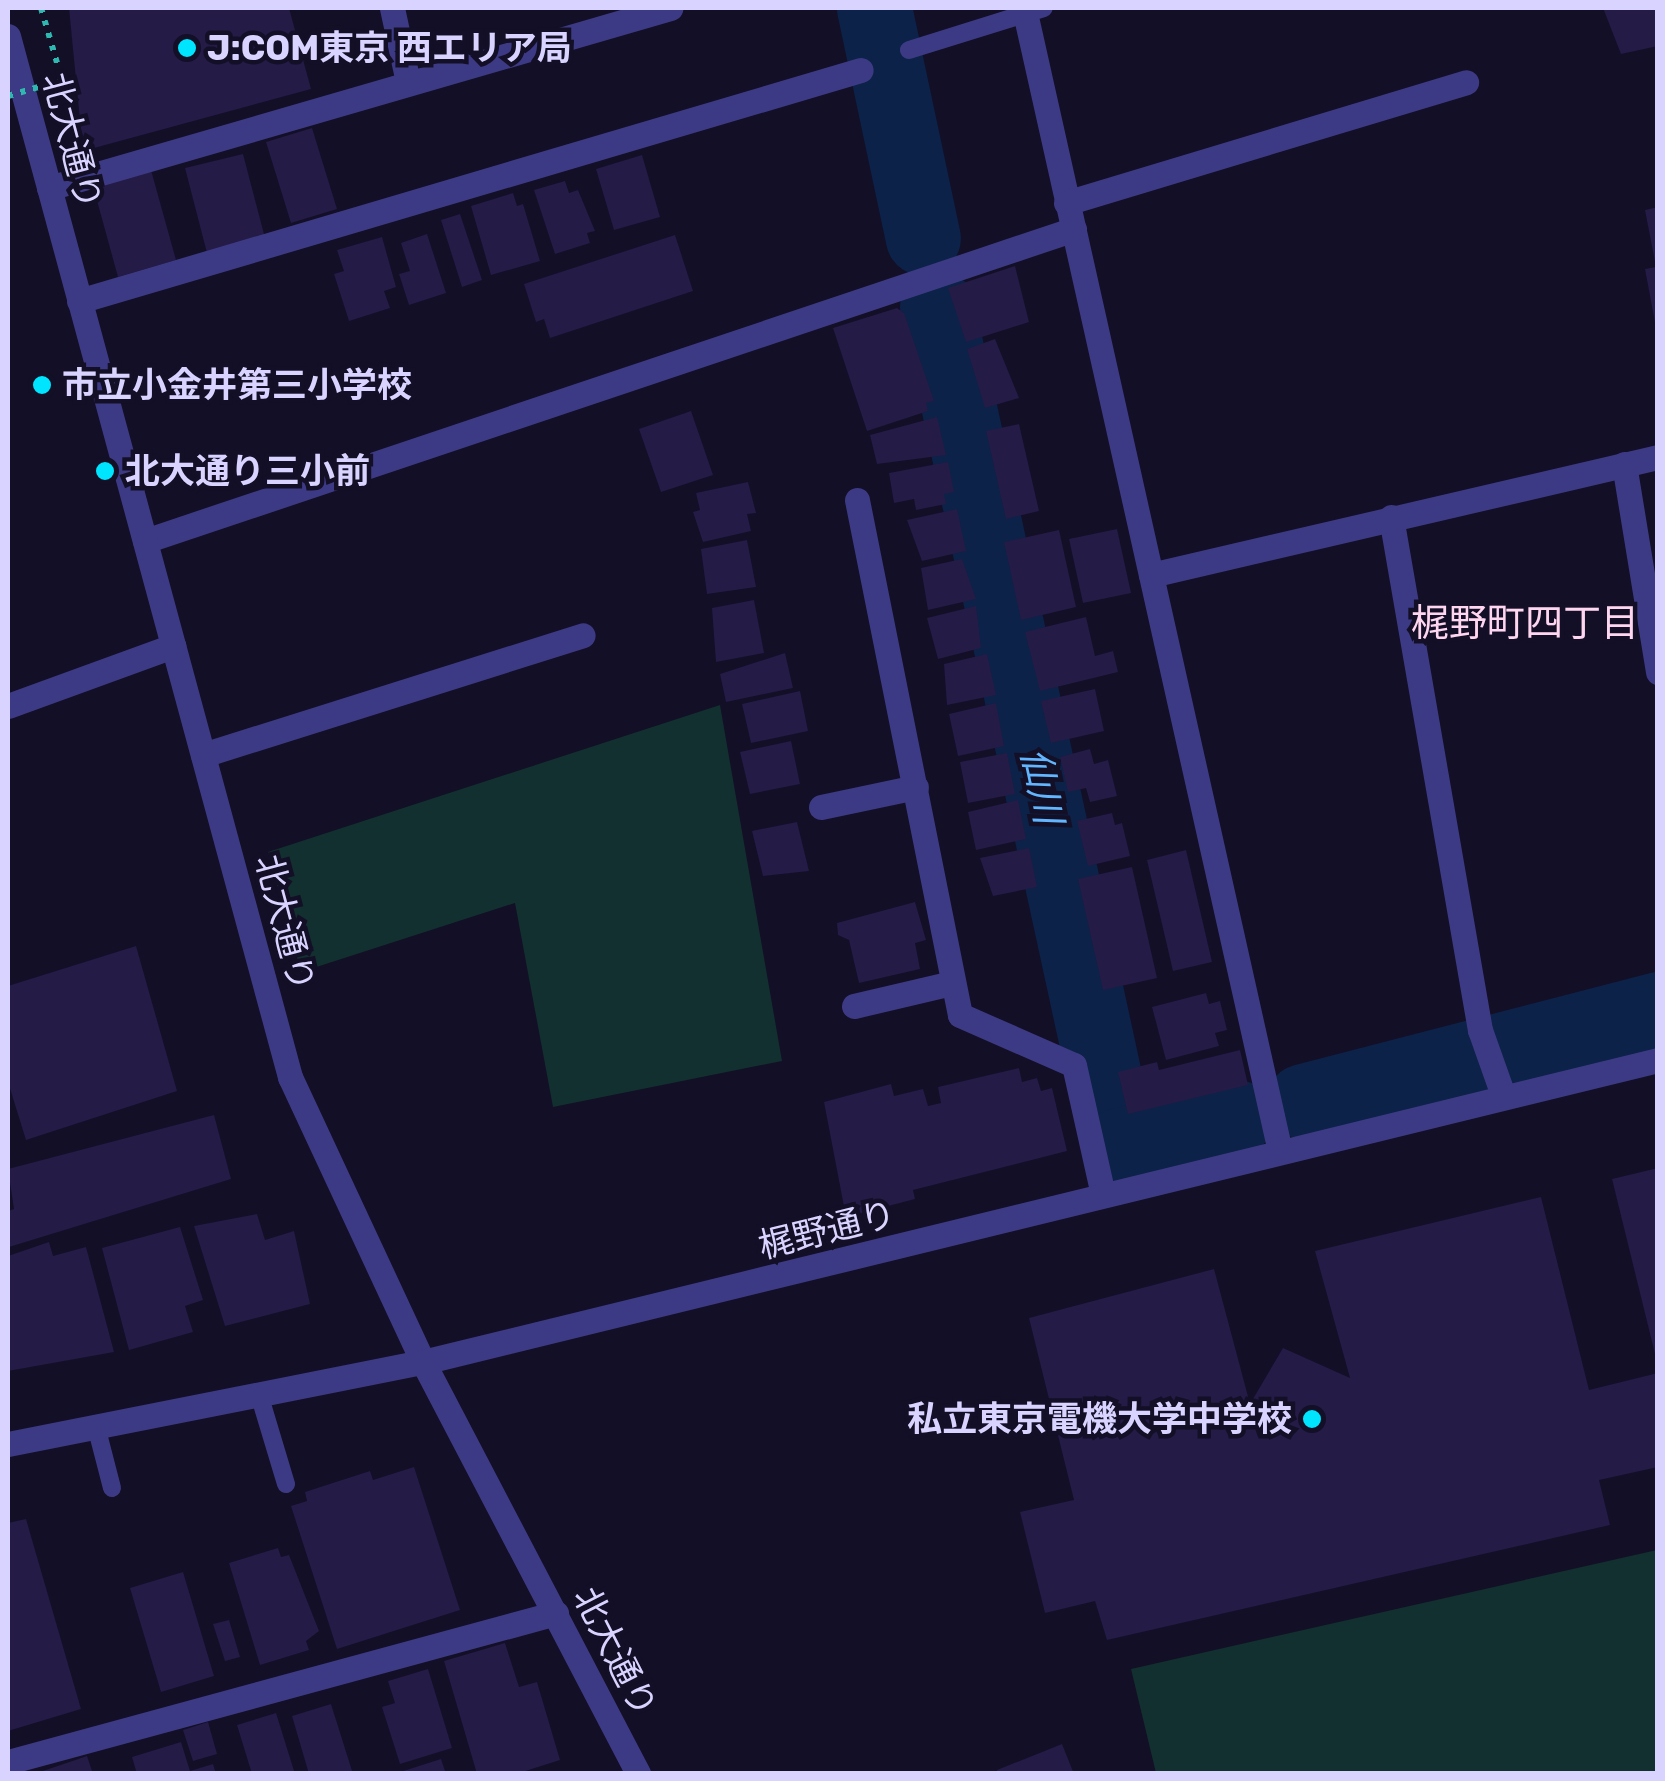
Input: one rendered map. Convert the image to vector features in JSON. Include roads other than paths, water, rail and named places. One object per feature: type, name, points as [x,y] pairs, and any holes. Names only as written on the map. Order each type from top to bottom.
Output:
[{"type":"street","points":[[392,8],[408,82]]},
{"type":"street","points":[[49,188],[670,8]]},
{"type":"street","points":[[1031,9],[1066,203],[1280,1151]]},
{"type":"street","name":"北大通り","points":[[8,36],[290,1078],[423,1362],[638,1774]]},
{"type":"street","points":[[79,301],[861,70]]},
{"type":"street","points":[[1066,203],[1466,82]]},
{"type":"street","points":[[145,541],[1074,229]]},
{"type":"street","points":[[1151,575],[1658,456]]},
{"type":"street","points":[[1624,464],[1658,672]]},
{"type":"street","points":[[857,500],[960,1015],[1074,1065],[1103,1196]]},
{"type":"street","points":[[1391,518],[1480,1030],[1503,1095]]},
{"type":"street","points":[[203,755],[583,635]]},
{"type":"street","points":[[8,706],[173,646]]},
{"type":"street","points":[[821,807],[916,787]]},
{"type":"street","points":[[854,1006],[952,982]]},
{"type":"street","name":"梶野通り","points":[[8,1444],[423,1362],[1658,1060]]},
{"type":"street","points":[[8,1762],[556,1613]]},
{"type":"lane","points":[[909,50],[1031,9]]},
{"type":"lane","points":[[259,1394],[286,1484]]},
{"type":"lane","points":[[96,1426],[112,1488]]},
{"type":"waterway","name":"仙川","points":[[874,8],[923,238]]},
{"type":"waterway","name":"仙川","points":[[937,307],[1119,1145],[1237,1117]]},
{"type":"waterway","name":"仙川","points":[[1303,1101],[1658,1009]]},
{"type":"place","name":"J:COM東京 西エリア局","points":[[187,48]]},
{"type":"place","name":"市立小金井第三小学校","points":[[42,385]]},
{"type":"place","name":"北大通り三小前","points":[[105,471]]},
{"type":"place","name":"私立東京電機大学中学校","points":[[1312,1419]]},
{"type":"district","name":"梶野町四丁目","points":[[1525,624]]}]
